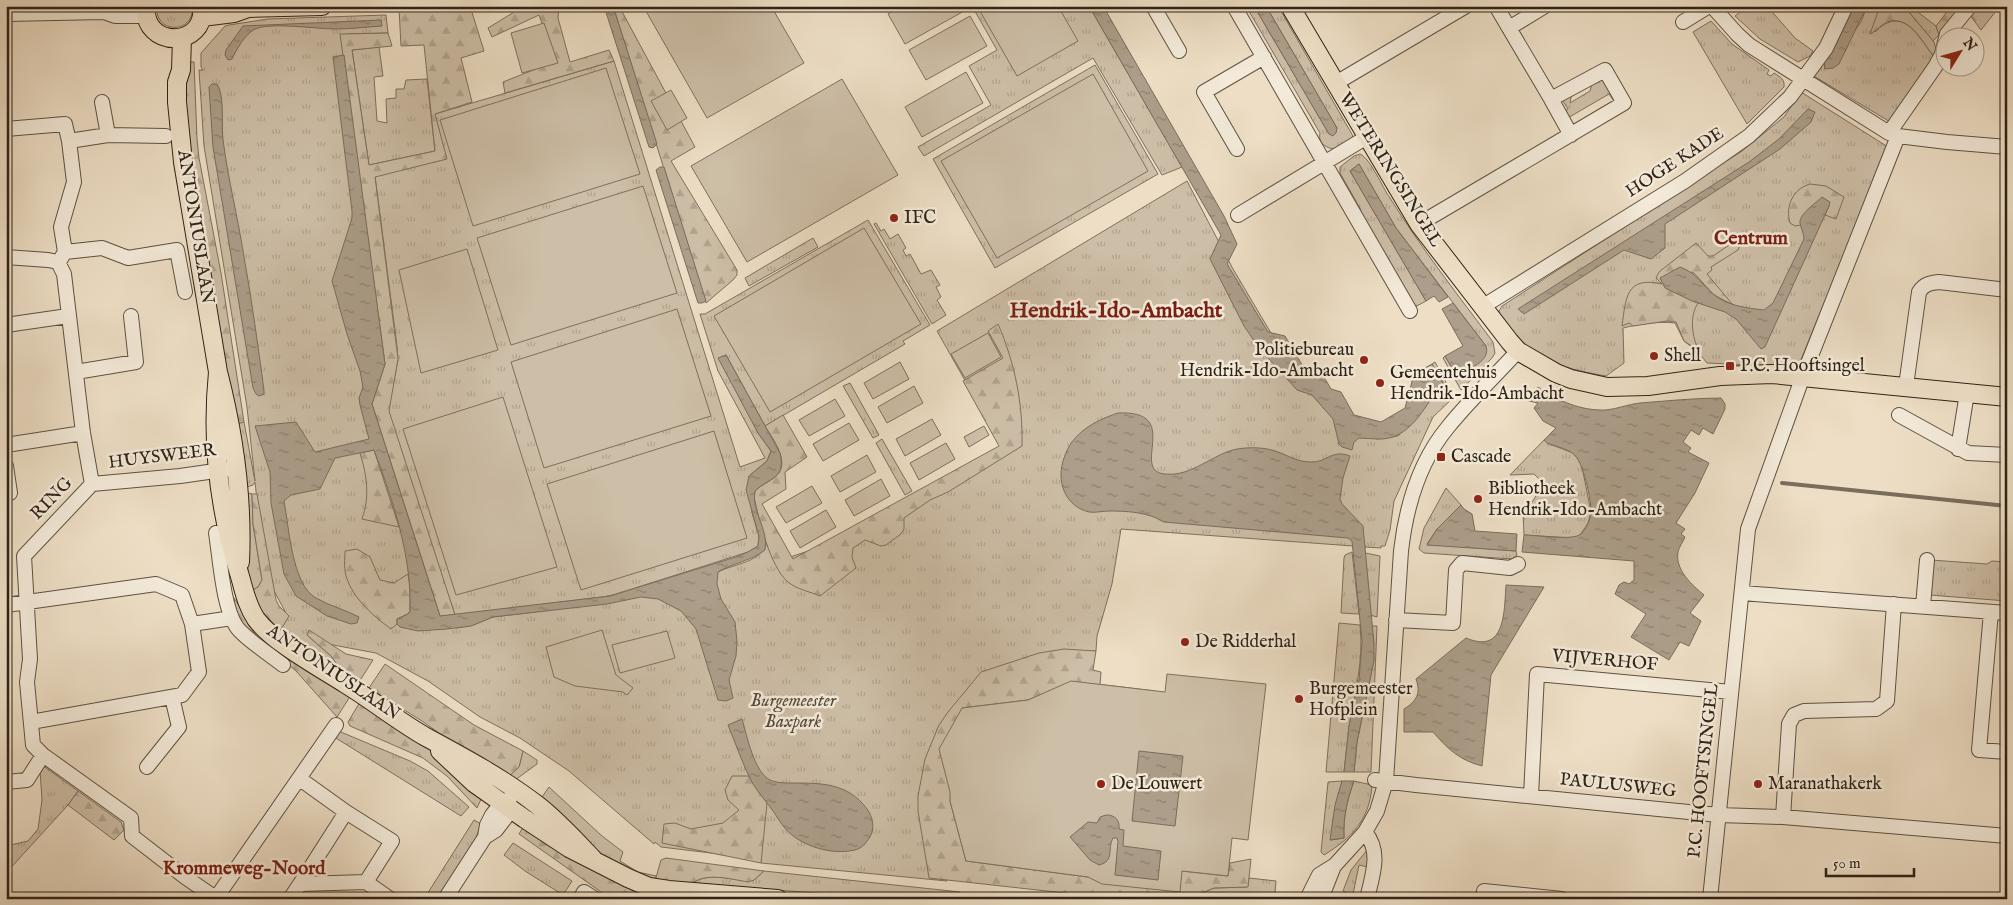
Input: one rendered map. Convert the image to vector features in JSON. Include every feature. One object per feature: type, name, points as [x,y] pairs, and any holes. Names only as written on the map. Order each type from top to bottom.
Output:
[{"type":"main road","points":[[146,11],[152,28],[175,38],[197,28],[202,12],[234,13],[246,7],[322,6]]},
{"type":"main road","name":"WETERINGSINGEL","points":[[1290,6],[1419,224],[1518,351]]},
{"type":"main road","name":"ANTONIUSLAAN","points":[[175,38],[171,69],[176,82],[183,162],[218,372],[225,399],[240,488],[240,574]]},
{"type":"main road","points":[[1518,351],[1556,373],[1571,379],[1607,388],[1648,386],[1720,376],[1772,374],[2007,396]]},
{"type":"main road","name":"ANTONIUSLAAN","points":[[218,372],[215,400],[215,454],[217,470],[230,546],[240,574],[246,604],[257,620],[279,640],[425,736],[452,750],[536,804],[574,838],[593,859]]},
{"type":"main road","name":"ANTONIUSLAAN","points":[[425,736],[474,783],[505,805],[569,848],[649,887],[778,899]]},
{"type":"street","points":[[1153,6],[1178,51]]},
{"type":"street","points":[[1234,6],[1410,311]]},
{"type":"street","points":[[1336,83],[1466,6]]},
{"type":"street","points":[[1496,6],[1571,135]]},
{"type":"street","points":[[1509,28],[1545,6]]},
{"type":"street","points":[[1683,22],[1711,6],[1749,45],[1894,134],[2007,147]]},
{"type":"street","name":"HOGE KADE","points":[[1482,307],[1718,159],[1750,136],[1777,111],[1826,48],[1846,6]]},
{"type":"street","name":"P.C. HOOFTSINGEL","points":[[1710,899],[1748,529],[1894,134],[1942,54],[1947,34],[1969,7]]},
{"type":"street","points":[[6,14],[111,9],[115,16],[146,11]]},
{"type":"street","points":[[1236,149],[1204,92],[1264,57]]},
{"type":"street","points":[[1419,224],[1624,103],[1605,70],[1551,99]]},
{"type":"street","points":[[102,102],[108,135]]},
{"type":"street","points":[[6,129],[65,124],[68,141],[108,135],[166,136]]},
{"type":"street","points":[[1238,215],[1367,138]]},
{"type":"street","name":"RING","points":[[68,141],[74,182],[60,226],[62,257],[68,316],[92,484],[24,556],[30,659],[27,682],[34,745],[43,755],[131,818],[132,836],[185,877],[216,898]]},
{"type":"street","points":[[6,257],[48,260],[102,248],[128,258],[177,250],[185,292]]},
{"type":"street","points":[[1906,386],[1919,292],[1922,287],[1929,283],[1938,282],[2007,290]]},
{"type":"street","points":[[6,325],[68,316]]},
{"type":"street","points":[[76,372],[136,362],[131,316]]},
{"type":"street","points":[[1307,899],[1319,876],[1335,866],[1365,832],[1377,811],[1404,526],[1411,498],[1420,474],[1447,428],[1518,351]]},
{"type":"street","points":[[1958,449],[1966,393]]},
{"type":"street","points":[[1899,415],[1958,449],[1968,452],[2007,455]]},
{"type":"street","points":[[6,445],[84,433]]},
{"type":"street","points":[[6,466],[10,493]]},
{"type":"street","name":"HUYSWEER","points":[[92,484],[236,468]]},
{"type":"street","points":[[216,533],[225,595],[232,618],[239,630],[283,665]]},
{"type":"street","points":[[1923,606],[1926,560]]},
{"type":"street","points":[[1396,620],[1453,623],[1456,570],[1462,563],[1510,568],[1518,564]]},
{"type":"street","points":[[6,605],[156,584],[182,595],[192,624],[199,672],[182,695],[31,722]]},
{"type":"street","points":[[1742,593],[2007,613]]},
{"type":"street","points":[[1783,817],[1789,724],[1794,715],[1804,710],[1876,709],[1887,701],[1894,604]]},
{"type":"street","points":[[1991,612],[1978,750],[2007,752]]},
{"type":"street","points":[[192,624],[232,618]]},
{"type":"street","name":"VIJVERHOF","points":[[1531,796],[1537,674],[1731,692]]},
{"type":"street","points":[[147,767],[179,727],[172,697]]},
{"type":"street","points":[[216,898],[300,779],[336,724]]},
{"type":"street","points":[[6,782],[27,780],[43,755]]},
{"type":"street","points":[[300,779],[346,812],[392,841],[366,882]]},
{"type":"street","name":"PAULUSWEG","points":[[1380,781],[1719,815],[1783,817],[2007,836]]},
{"type":"street","points":[[445,899],[485,837],[492,815],[496,810],[505,805],[515,791]]},
{"type":"street","points":[[290,899],[346,812]]},
{"type":"street","points":[[1365,832],[1372,840],[1375,855],[1367,899]]},
{"type":"street","points":[[1322,899],[1335,866]]},
{"type":"street","points":[[300,884],[366,882],[390,899]]},
{"type":"street","points":[[1483,899],[1484,891],[1562,899]]},
{"type":"green space","points":[[157,6],[192,6],[192,15],[188,22],[182,26],[168,26],[162,22],[158,15]]},
{"type":"green space","points":[[470,6],[484,51],[461,58],[472,102],[435,114],[447,159],[375,177],[398,359],[389,411],[455,615],[440,616],[372,404],[385,364],[340,34],[388,33],[392,46],[352,50],[369,165],[435,151],[424,45],[401,46],[399,8]]},
{"type":"green space","points":[[524,6],[559,6],[558,18],[570,62],[609,50],[614,61],[505,93],[503,82],[556,61],[539,15],[492,37],[488,28]]},
{"type":"green space","points":[[613,6],[619,6],[695,147],[671,161],[737,270],[737,275],[733,280],[706,303]]},
{"type":"green space","points":[[643,6],[771,6],[804,63],[707,118]]},
{"type":"green space","points":[[901,6],[964,6],[966,10],[905,44],[888,14]]},
{"type":"green space","points":[[972,6],[1089,6],[1182,167],[1162,175],[1093,58],[924,156],[918,147],[991,105],[969,66],[997,50]]},
{"type":"green space","points":[[977,6],[1058,6],[1078,41],[1017,76]]},
{"type":"green space","points":[[1246,6],[1254,6],[1329,134],[1333,135],[1337,128],[1266,6],[1278,6],[1353,136],[1351,140],[1333,149],[1322,144],[1320,133]]},
{"type":"green space","points":[[1748,6],[1767,6],[1795,38],[1813,51],[1810,56],[1798,62],[1760,39],[1735,16]]},
{"type":"green space","points":[[1867,6],[1910,6],[1937,28],[1936,38],[1933,41],[1908,11],[1879,9],[1875,32],[1885,24],[1894,21],[1902,22],[1916,32],[1934,57],[1892,123],[1812,75],[1824,60],[1825,69],[1861,22]]},
{"type":"green space","points":[[1937,6],[2000,6],[1983,28],[1980,28],[1964,7],[1945,28],[1937,28],[1936,26],[1946,13]]},
{"type":"green space","points":[[1879,9],[1908,11],[1934,42],[1936,49],[1934,57],[1916,32],[1904,23],[1890,21],[1884,23],[1870,34]]},
{"type":"green space","name":"Burgemeester Baxpark","points":[[386,15],[388,33],[348,34],[393,385],[398,360],[397,346],[375,176],[446,159],[435,114],[614,61],[740,467],[765,458],[718,371],[700,314],[705,314],[868,220],[930,325],[903,341],[905,344],[765,426],[726,355],[758,433],[771,451],[767,461],[749,476],[752,513],[759,536],[758,546],[748,552],[614,595],[718,572],[753,558],[764,549],[766,543],[775,562],[872,530],[1002,446],[937,331],[1187,181],[1233,269],[1306,392],[1312,395],[1320,404],[1377,439],[1398,436],[1425,408],[1436,388],[1443,384],[1432,364],[1435,362],[1454,397],[1433,417],[1394,501],[1390,530],[1385,546],[1381,546],[1381,548],[1353,544],[1353,546],[1121,529],[1112,584],[1097,636],[1096,651],[1093,651],[1071,681],[1155,691],[1148,737],[935,763],[947,881],[761,863],[761,859],[661,847],[655,842],[654,844],[569,771],[520,738],[480,717],[428,681],[376,653],[328,644],[307,635],[331,656],[341,670],[280,631],[288,617],[265,574],[255,482],[247,487],[236,424],[244,422],[255,481],[247,407],[204,146],[199,70],[203,70],[201,67],[201,53],[225,26],[229,25],[268,19]],"holes":[[[417,504],[455,615],[606,597],[535,612],[493,617],[473,625],[457,628]]]},
{"type":"green space","points":[[970,16],[987,46],[926,80],[909,50]]},
{"type":"green space","points":[[1711,21],[1732,44],[1769,70],[1767,74],[1771,76],[1774,73],[1784,82],[1784,87],[1747,124],[1693,32]]},
{"type":"green space","points":[[544,23],[558,63],[522,73],[511,33]]},
{"type":"green space","points":[[379,47],[383,76],[374,77],[377,121],[387,123],[386,99],[396,98],[396,89],[404,89],[406,80],[427,79],[435,151],[369,165],[352,50]]},
{"type":"green space","points":[[184,62],[194,62],[199,158],[221,273],[244,422],[236,424],[189,154],[185,111]]},
{"type":"green space","points":[[1095,65],[1158,174],[995,268],[933,159]]},
{"type":"green space","points":[[606,68],[640,174],[473,226],[440,120]]},
{"type":"green space","points":[[966,72],[983,103],[922,137],[905,107]]},
{"type":"green space","points":[[1093,74],[1148,171],[997,258],[941,161]]},
{"type":"green space","points":[[842,79],[898,175],[747,262],[691,166]]},
{"type":"green space","points":[[1602,79],[1606,82],[1616,99],[1614,101],[1609,94],[1566,119],[1562,113],[1568,109],[1561,98],[1572,92],[1570,103],[1590,91],[1593,80]]},
{"type":"green space","points":[[671,90],[687,118],[667,130],[651,101]]},
{"type":"green space","points":[[1801,92],[1888,147],[1798,367],[1707,363],[1698,352],[1684,341],[1675,323],[1649,323],[1623,328],[1624,363],[1606,376],[1572,369],[1551,362],[1516,337],[1500,315],[1499,311],[1502,306],[1742,151],[1784,117]]},
{"type":"green space","points":[[1360,154],[1368,161],[1402,217],[1493,342],[1495,353],[1492,358],[1461,390],[1443,358],[1445,356],[1456,374],[1486,346],[1396,228],[1359,164],[1350,171],[1426,301],[1413,308],[1358,213],[1361,210],[1340,173],[1340,167],[1354,156]]},
{"type":"green space","points":[[1810,184],[1826,186],[1844,197],[1836,219],[1825,215],[1829,206],[1800,222],[1801,225],[1795,226],[1790,223],[1789,217],[1792,199],[1799,190]]},
{"type":"green space","points":[[643,186],[677,293],[511,345],[477,238]]},
{"type":"green space","points":[[876,223],[881,231],[884,229],[890,239],[898,234],[906,248],[903,250],[906,256],[910,254],[921,274],[931,270],[940,285],[936,287],[941,297],[937,300],[946,315],[932,324],[874,224]]},
{"type":"green space","points":[[864,228],[921,324],[770,412],[714,316]]},
{"type":"green space","points":[[813,238],[818,247],[749,286],[745,278]]},
{"type":"green space","points":[[1735,241],[1740,245],[1738,250],[1711,267],[1712,270],[1707,274],[1733,305],[1714,295],[1693,272],[1660,278],[1666,288],[1698,303],[1693,314],[1692,327],[1699,351],[1684,341],[1676,322],[1667,321],[1633,326],[1629,323],[1622,326],[1627,298],[1635,286],[1650,282],[1662,284],[1656,278],[1659,272],[1696,243],[1708,256],[1713,256]]},
{"type":"green space","points":[[467,249],[498,350],[421,373],[399,270]]},
{"type":"green space","points":[[677,309],[711,416],[544,468],[511,362]]},
{"type":"green space","points":[[998,324],[1017,384],[1022,446],[948,492],[930,500],[904,518],[904,529],[901,534],[886,545],[881,546],[865,540],[853,548],[852,557],[856,568],[820,596],[788,582],[771,554],[762,530],[754,497],[755,491],[775,477],[780,472],[782,465],[776,444],[765,426],[783,415],[807,457],[785,472],[786,489],[762,504],[793,559],[999,446],[963,381],[1003,358],[988,331]]},
{"type":"green space","points":[[988,333],[1001,357],[965,378],[951,354]]},
{"type":"green space","points":[[900,362],[909,379],[873,399],[864,383]]},
{"type":"green space","points":[[850,383],[879,435],[873,438],[843,386]]},
{"type":"green space","points":[[914,386],[923,403],[887,423],[878,407]]},
{"type":"green space","points":[[503,397],[557,567],[456,595],[403,429]]},
{"type":"green space","points":[[835,399],[845,416],[809,436],[799,420]]},
{"type":"green space","points":[[932,419],[941,435],[905,456],[896,439]]},
{"type":"green space","points":[[849,423],[859,440],[823,461],[813,444]]},
{"type":"green space","points":[[984,426],[989,435],[969,447],[964,437]]},
{"type":"green space","points":[[714,431],[747,538],[581,590],[547,484]]},
{"type":"green space","points":[[882,439],[912,491],[905,495],[876,443]]},
{"type":"green space","points":[[1544,440],[1547,443],[1573,453],[1582,467],[1591,512],[1588,523],[1580,535],[1573,538],[1524,535],[1523,512],[1535,497],[1539,479],[1534,474],[1510,475]]},
{"type":"green space","points":[[946,443],[955,459],[919,480],[910,463]]},
{"type":"green space","points":[[374,450],[399,527],[362,519],[367,486],[360,453]]},
{"type":"green space","points":[[867,455],[876,472],[840,492],[831,476]]},
{"type":"green space","points":[[881,479],[890,496],[854,516],[845,500]]},
{"type":"green space","points":[[812,486],[822,503],[786,523],[776,507]]},
{"type":"green space","points":[[1446,488],[1461,505],[1437,529],[1427,544],[1516,551],[1517,555],[1512,559],[1424,553],[1419,549],[1424,528]]},
{"type":"green space","points":[[248,493],[252,494],[253,524],[262,580],[258,587],[251,591],[248,570],[245,495]]},
{"type":"green space","points":[[251,494],[257,494],[276,600],[289,616],[280,631],[258,607],[251,591],[258,587],[262,580],[253,524]]},
{"type":"green space","points":[[826,510],[836,527],[800,548],[790,531]]},
{"type":"green space","points":[[357,549],[370,557],[380,580],[394,583],[408,574],[410,611],[408,614],[397,619],[397,624],[391,629],[362,604],[347,580],[345,551]]},
{"type":"green space","points":[[1352,552],[1359,614],[1341,613],[1344,558],[1345,555]]},
{"type":"green space","points":[[1365,553],[1380,556],[1377,617],[1370,615]]},
{"type":"green space","points":[[1931,560],[1987,564],[1992,561],[2007,562],[2007,601],[1929,595]]},
{"type":"green space","points":[[234,598],[251,624],[351,695],[337,717],[296,671],[237,627]]},
{"type":"green space","points":[[1339,623],[1360,625],[1360,663],[1349,726],[1344,772],[1326,772]]},
{"type":"green space","points":[[1372,626],[1377,626],[1371,772],[1354,772],[1357,742],[1374,660]]},
{"type":"green space","points":[[309,630],[346,654],[373,660],[359,682],[341,670],[331,656],[307,635]]},
{"type":"green space","points":[[602,630],[616,675],[633,688],[627,695],[623,692],[575,686],[554,677],[546,647]]},
{"type":"green space","points":[[667,631],[675,658],[620,673],[612,645]]},
{"type":"green space","points":[[1064,649],[1096,651],[1093,670],[1101,672],[1100,685],[1071,682],[1028,700],[962,708],[950,801],[966,861],[1088,877],[1090,872],[1182,871],[1228,876],[1230,863],[1251,859],[1248,887],[1214,888],[1187,899],[1119,899],[929,878],[918,811],[918,796],[925,759],[939,725],[981,672],[1039,653]]},
{"type":"green space","points":[[385,664],[474,725],[523,751],[519,767],[505,780],[422,721],[369,688]]},
{"type":"green space","name":"De Louwert","points":[[1167,674],[1266,684],[1248,840],[1232,838],[1228,876],[1182,871],[1180,892],[1102,884],[1088,877],[966,861],[939,749],[962,708],[1028,700],[1071,681],[1165,692]]},
{"type":"green space","points":[[360,702],[435,752],[482,797],[477,808],[447,776],[423,758],[350,726],[348,722]]},
{"type":"green space","points":[[336,730],[410,761],[428,771],[469,807],[461,816],[331,735]]},
{"type":"green space","points":[[523,751],[537,760],[537,764],[511,783],[505,780],[519,767]]},
{"type":"green space","points":[[42,765],[78,791],[68,805],[6,873],[6,846],[28,841],[38,829],[42,800],[40,770]]},
{"type":"green space","points":[[732,776],[749,776],[767,803],[761,863],[662,843],[664,824],[675,823],[691,829],[723,823],[739,810],[728,800],[725,790]]},
{"type":"green space","points":[[1342,781],[1333,819],[1331,840],[1344,838],[1346,809],[1354,781],[1372,785],[1371,797],[1368,808],[1358,826],[1343,842],[1324,855],[1321,852],[1328,782]]},
{"type":"green space","points":[[549,787],[602,836],[623,852],[620,861],[638,872],[656,876],[655,881],[608,860],[579,838],[540,800]]},
{"type":"green space","points":[[78,791],[121,822],[124,830],[114,840],[68,805]]},
{"type":"green space","points":[[474,820],[481,824],[476,838],[437,899],[424,899]]},
{"type":"green space","points":[[525,824],[623,886],[645,896],[677,899],[611,899],[519,834]]},
{"type":"green space","points":[[513,843],[572,881],[563,895],[504,855]]},
{"type":"green space","points":[[1368,849],[1368,867],[1359,865],[1352,899],[1347,899],[1347,893],[1343,891],[1351,870]]},
{"type":"green space","points":[[666,858],[764,871],[754,880],[748,882],[718,877],[704,878],[691,884],[655,881],[661,860]]},
{"type":"green space","points":[[764,871],[960,892],[959,899],[887,898],[691,884],[697,880],[711,877],[754,880]]},
{"type":"green space","points":[[1249,878],[1276,881],[1275,893],[1268,899],[1187,899],[1214,888],[1247,887]]},
{"type":"water","points":[[604,6],[613,6],[657,144],[653,148],[649,147]]},
{"type":"water","points":[[1089,6],[1103,6],[1224,216],[1237,244],[1227,264],[1268,332],[1285,336],[1307,373],[1324,377],[1331,389],[1341,392],[1354,415],[1381,422],[1405,408],[1414,374],[1432,364],[1443,383],[1436,390],[1418,418],[1407,429],[1394,437],[1386,439],[1359,438],[1354,442],[1352,450],[1342,447],[1339,444],[1333,419],[1312,395],[1297,390],[1259,348],[1244,326],[1210,259],[1221,235]]},
{"type":"water","points":[[1254,6],[1266,6],[1337,128],[1333,136],[1329,134]]},
{"type":"water","points":[[1854,6],[1867,6],[1839,64],[1833,68],[1825,69],[1824,60],[1837,42]]},
{"type":"water","points":[[381,20],[382,26],[347,29],[262,27],[255,29],[247,35],[232,59],[228,60],[225,55],[226,50],[243,26]]},
{"type":"water","points":[[344,55],[385,364],[372,404],[440,616],[610,596],[736,557],[758,546],[759,536],[746,490],[749,476],[767,461],[771,451],[758,433],[718,358],[726,355],[780,453],[781,462],[779,473],[755,491],[755,506],[765,535],[765,550],[754,557],[718,572],[717,584],[721,599],[735,622],[736,656],[729,680],[733,698],[726,701],[718,700],[696,629],[681,611],[658,599],[641,597],[607,604],[493,617],[471,626],[447,629],[418,631],[400,627],[397,624],[397,619],[408,614],[410,611],[408,570],[400,529],[374,450],[335,458],[320,489],[291,495],[284,501],[293,554],[302,581],[308,591],[316,598],[359,617],[357,623],[351,624],[327,616],[296,596],[284,574],[271,503],[270,472],[255,426],[296,422],[315,452],[369,439],[359,398],[363,387],[360,371],[332,281],[352,218],[333,57]]},
{"type":"water","points":[[212,84],[217,84],[221,95],[222,134],[225,155],[242,242],[264,390],[264,394],[259,396],[253,388],[213,147],[209,87]]},
{"type":"water","points":[[1808,109],[1815,112],[1811,122],[1780,149],[1665,224],[1665,248],[1651,259],[1624,250],[1524,314],[1518,309],[1749,162],[1779,139]]},
{"type":"water","points":[[1359,164],[1396,228],[1448,297],[1439,302],[1434,296],[1426,301],[1350,171]]},
{"type":"water","points":[[664,167],[706,301],[702,303],[698,303],[656,170]]},
{"type":"water","points":[[1822,197],[1830,202],[1829,206],[1765,347],[1761,349],[1736,319],[1725,312],[1692,301],[1665,288],[1660,278],[1680,267],[1695,275],[1712,293],[1724,301],[1730,304],[1764,310],[1773,303],[1804,239],[1800,223],[1802,216]]},
{"type":"water","points":[[1453,303],[1486,346],[1487,352],[1482,361],[1456,375],[1445,356],[1463,346],[1442,309]]},
{"type":"water","points":[[1538,387],[1570,404],[1597,410],[1640,403],[1701,398],[1721,398],[1725,404],[1725,409],[1713,434],[1703,428],[1699,435],[1691,430],[1683,442],[1691,448],[1688,452],[1709,463],[1695,493],[1676,523],[1685,529],[1681,534],[1685,537],[1678,552],[1679,565],[1690,582],[1704,595],[1690,613],[1701,621],[1689,646],[1680,642],[1669,660],[1631,637],[1646,614],[1615,594],[1619,585],[1624,582],[1629,584],[1634,580],[1634,561],[1522,552],[1524,535],[1577,536],[1585,530],[1591,514],[1587,485],[1580,463],[1571,452],[1547,443],[1544,440],[1556,428],[1543,421],[1534,408],[1538,403],[1525,400]]},
{"type":"water","points":[[1118,413],[1137,415],[1148,421],[1152,430],[1152,463],[1155,470],[1165,474],[1175,474],[1193,469],[1219,455],[1242,448],[1268,449],[1306,462],[1322,460],[1339,454],[1350,456],[1343,478],[1340,499],[1342,504],[1363,526],[1374,644],[1374,660],[1357,742],[1354,772],[1344,772],[1349,726],[1359,680],[1362,641],[1352,541],[1348,538],[1164,522],[1151,516],[1137,513],[1116,511],[1089,512],[1080,509],[1073,504],[1064,491],[1061,475],[1064,458],[1072,442],[1085,429]]},
{"type":"water","points":[[1461,505],[1472,514],[1475,531],[1517,534],[1516,551],[1427,545],[1437,529]]},
{"type":"water","points":[[1506,585],[1544,587],[1491,675],[1482,766],[1467,761],[1455,753],[1433,732],[1404,732],[1404,709],[1417,696],[1416,679],[1466,638],[1479,642],[1489,641],[1496,636],[1503,618]]},
{"type":"water","points":[[742,719],[755,762],[764,776],[781,783],[814,783],[834,786],[843,789],[860,800],[869,812],[873,823],[872,834],[864,845],[859,849],[841,852],[832,851],[814,847],[797,839],[790,833],[755,788],[749,777],[728,725]]},
{"type":"water","points":[[1139,751],[1183,756],[1175,826],[1132,821]]},
{"type":"water","points":[[1342,781],[1354,781],[1346,809],[1344,838],[1330,840],[1335,805]]},
{"type":"water","points":[[1106,815],[1116,819],[1119,823],[1119,829],[1124,830],[1123,846],[1161,851],[1158,880],[1115,875],[1117,838],[1113,838],[1111,842],[1107,861],[1099,865],[1090,860],[1070,837],[1088,822],[1097,823],[1100,817]]},
{"type":"waterway","points":[[1782,483],[2007,506]]},
{"type":"place","name":"IFC","points":[[894,218]]},
{"type":"place","name":"Shell","points":[[1654,356]]},
{"type":"place","name":"Politiebureau Hendrik-Ido-Ambacht","points":[[1364,360]]},
{"type":"place","name":"P.C. Hooftsingel","points":[[1730,366]]},
{"type":"place","name":"Gemeentehuis Hendrik-Ido-Ambacht","points":[[1380,383]]},
{"type":"place","name":"Cascade","points":[[1441,457]]},
{"type":"place","name":"Bibliotheek Hendrik-Ido-Ambacht","points":[[1478,499]]},
{"type":"place","name":"De Ridderhal","points":[[1185,642]]},
{"type":"place","name":"Burgemeester Hofplein","points":[[1299,699]]},
{"type":"place","name":"De Louwert","points":[[1101,784]]},
{"type":"place","name":"Maranathakerk","points":[[1758,784]]},
{"type":"district","name":"Centrum","points":[[1751,238]]},
{"type":"district","name":"Hendrik-Ido-Ambacht","points":[[1116,311]]},
{"type":"district","name":"Krommeweg-Noord","points":[[244,869]]}]
